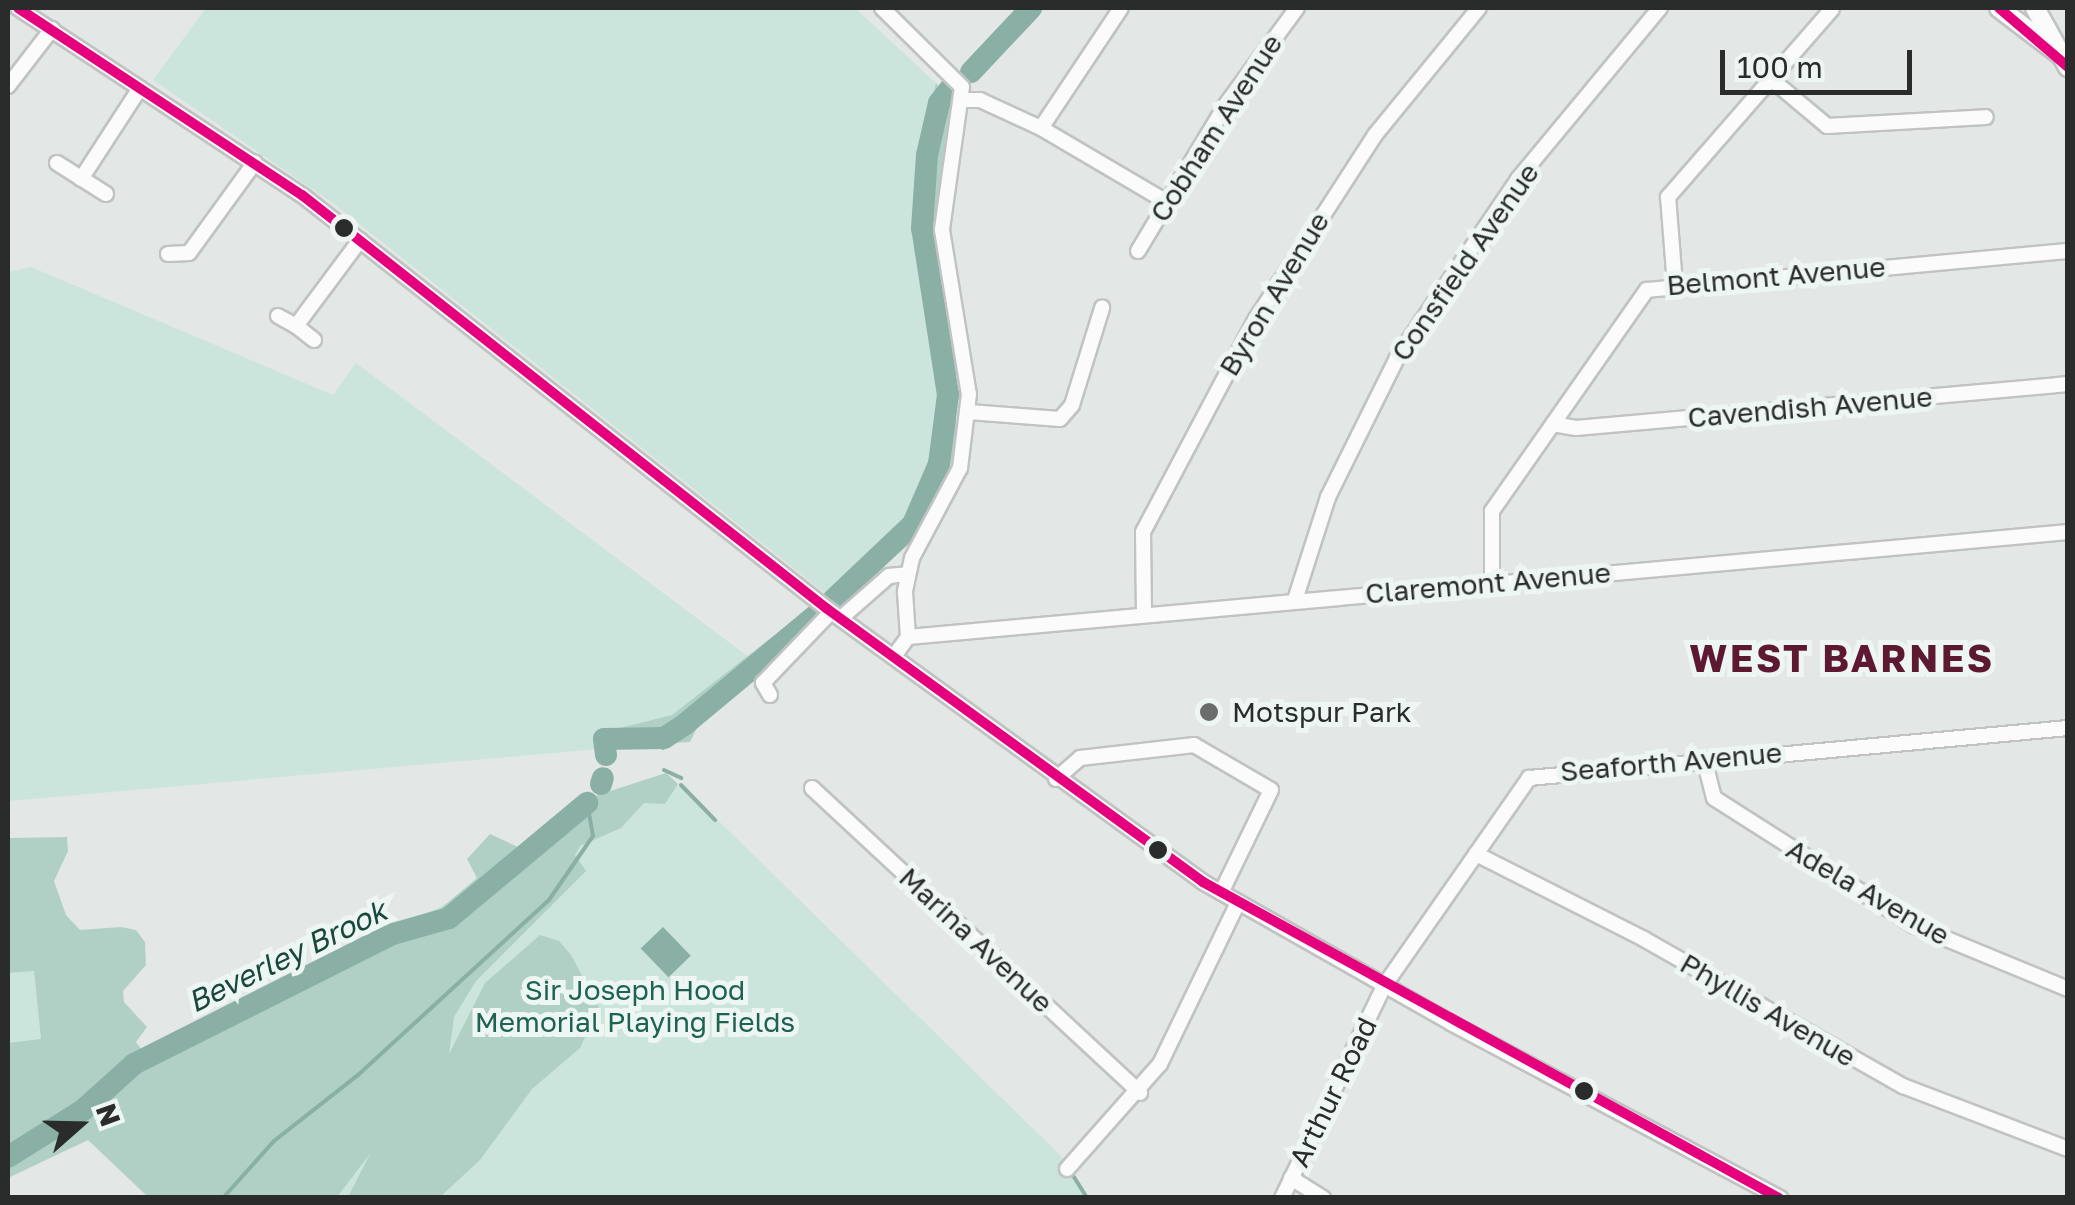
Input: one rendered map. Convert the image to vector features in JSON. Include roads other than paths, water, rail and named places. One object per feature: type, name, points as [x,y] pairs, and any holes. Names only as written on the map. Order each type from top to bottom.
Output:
[{"type":"main road","points":[[1998,8],[2063,60]]},
{"type":"main road","points":[[2035,8],[2063,60]]},
{"type":"street","points":[[18,8],[255,162],[360,240],[833,613],[1056,779],[1221,892],[1384,986],[1780,1198]]},
{"type":"street","points":[[882,8],[960,83],[964,100],[942,230],[970,412],[960,468],[908,574],[908,637],[894,656]]},
{"type":"street","points":[[1042,128],[1121,8]]},
{"type":"street","name":"Cobham Avenue","points":[[1138,251],[1165,201],[1297,8]]},
{"type":"street","name":"Byron Avenue","points":[[1144,614],[1143,532],[1256,318],[1375,135],[1480,8]]},
{"type":"street","name":"Consfield Avenue","points":[[1295,600],[1328,497],[1396,358],[1518,179],[1660,8]]},
{"type":"street","points":[[1674,285],[1668,197],[1832,9]]},
{"type":"street","points":[[8,86],[52,29]]},
{"type":"street","points":[[1771,79],[1826,126],[1986,117]]},
{"type":"street","points":[[80,179],[140,88]]},
{"type":"street","points":[[964,100],[980,100],[1042,128],[1165,201]]},
{"type":"street","points":[[168,254],[189,253],[255,162]]},
{"type":"street","points":[[57,163],[106,194]]},
{"type":"street","points":[[296,326],[360,240]]},
{"type":"street","name":"Belmont Avenue","points":[[1492,582],[1489,517],[1647,290],[2068,252]]},
{"type":"street","points":[[970,412],[1060,419],[1072,405],[1102,308]]},
{"type":"street","points":[[278,316],[314,340]]},
{"type":"street","name":"Cavendish Avenue","points":[[1552,424],[1576,428],[2068,384]]},
{"type":"street","name":"Claremont Avenue","points":[[908,637],[2068,532]]},
{"type":"street","points":[[770,696],[763,683],[833,613],[890,576],[908,574]]},
{"type":"street","name":"Seaforth Avenue","points":[[1384,986],[1536,774],[2068,728]]},
{"type":"street","points":[[1056,779],[1080,758],[1194,745],[1271,790],[1221,892]]},
{"type":"street","name":"Adela Avenue","points":[[1704,760],[1714,798],[1915,926],[2068,989]]},
{"type":"street","name":"Marina Avenue","points":[[812,788],[1140,1093]]},
{"type":"street","name":"Phyllis Avenue","points":[[1476,854],[1658,947],[1903,1086],[2068,1149]]},
{"type":"street","points":[[1067,1169],[1140,1093],[1190,1011],[1238,902]]},
{"type":"street","name":"Arthur Road","points":[[1282,1198],[1384,986]]},
{"type":"street","points":[[1291,1178],[1323,1198]]},
{"type":"waterway","name":"Beverley Brook","points":[[971,72],[1031,8]]},
{"type":"waterway","name":"Beverley Brook","points":[[833,600],[913,524],[939,464],[948,395],[922,228],[927,155],[939,103],[950,89]]},
{"type":"waterway","name":"Beverley Brook","points":[[606,755],[604,739],[664,738],[684,725],[817,614]]},
{"type":"waterway","points":[[662,738],[663,748]]},
{"type":"waterway","points":[[664,770],[681,778]]},
{"type":"waterway","name":"Beverley Brook","points":[[601,784],[603,778]]},
{"type":"waterway","points":[[681,785],[715,820]]},
{"type":"waterway","points":[[223,1198],[274,1141],[358,1075],[549,900],[593,836],[587,803]]},
{"type":"waterway","name":"Beverley Brook","points":[[8,1157],[83,1110],[134,1064],[393,934],[449,918],[587,803]]},
{"type":"waterway","points":[[1074,1177],[1087,1198]]},
{"type":"place","name":"Motspur Park","points":[[1209,712]]},
{"type":"district","name":"WEST BARNES","points":[[1842,658]]},
{"type":"park label","name":"Sir Joseph Hood Memorial Playing Fields","points":[[635,1006]]}]
